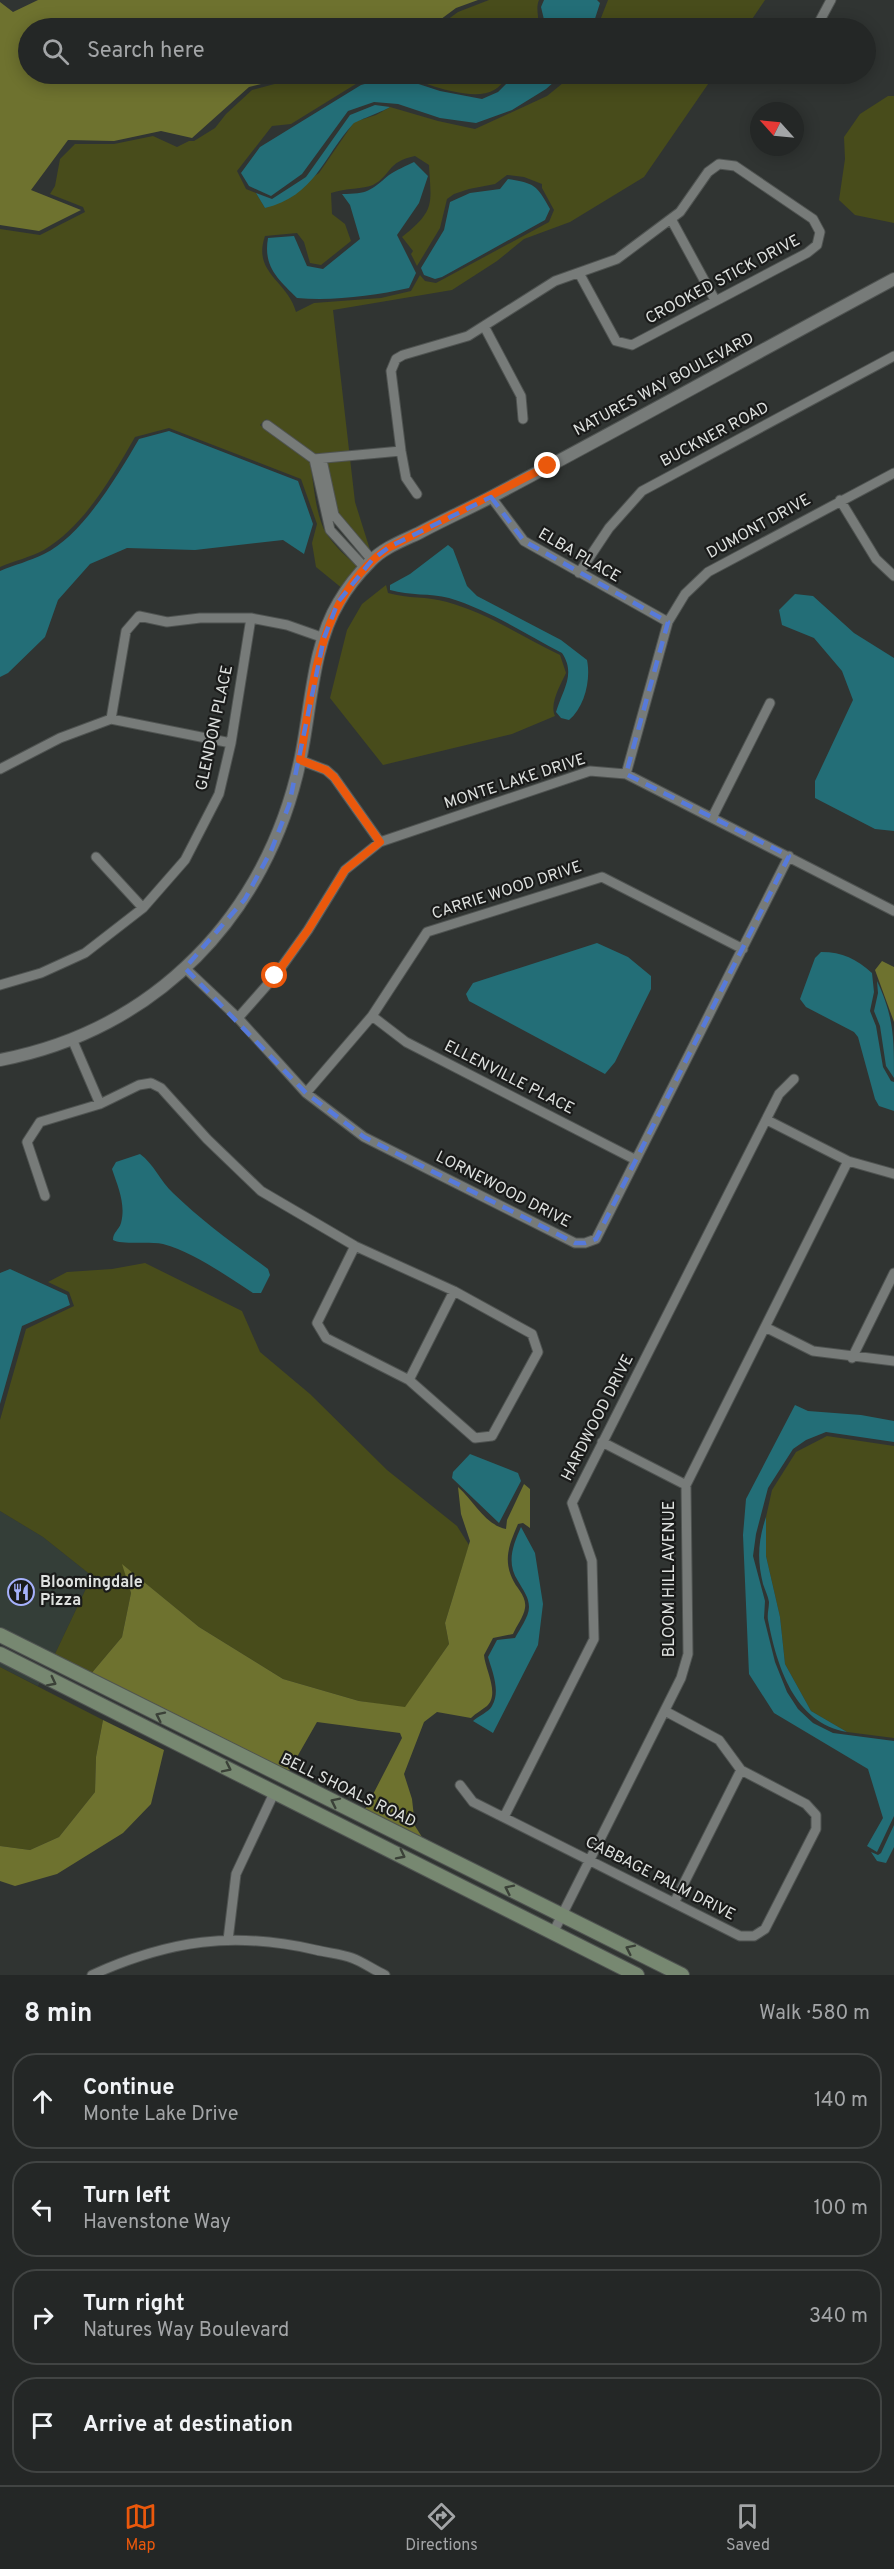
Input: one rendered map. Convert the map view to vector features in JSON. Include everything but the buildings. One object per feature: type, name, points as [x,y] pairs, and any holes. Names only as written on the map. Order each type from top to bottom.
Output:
[{"type":"main road","name":"BELL SHOALS ROAD","points":[[0,1635],[682,1975]]},
{"type":"main road","name":"BELL SHOALS ROAD","points":[[0,1654],[638,1975]]},
{"type":"street","points":[[821,18],[831,0]]},
{"type":"street","name":"CROOKED STICK DRIVE","points":[[417,494],[406,478],[391,371],[393,363],[403,355],[468,336],[555,281],[617,259],[671,219],[685,206],[712,168],[722,163],[735,166],[813,219],[818,225],[820,239],[814,249],[636,344],[624,345],[616,341],[579,273]]},
{"type":"street","points":[[671,219],[715,300]]},
{"type":"street","name":"NATURES WAY BOULEVARD","points":[[0,1060],[72,1039],[124,1013],[157,991],[185,968],[215,937],[245,899],[271,851],[289,805],[324,638],[338,602],[369,564],[388,548],[491,497],[894,279]]},
{"type":"street","points":[[484,326],[521,396],[523,419]]},
{"type":"street","name":"BUCKNER ROAD","points":[[579,573],[609,528],[642,490],[894,356]]},
{"type":"street","points":[[267,425],[318,460],[334,515],[369,564]]},
{"type":"street","points":[[318,460],[401,451]]},
{"type":"street","points":[[318,460],[326,520],[330,530],[344,548],[369,564]]},
{"type":"street","name":"DUMONT DRIVE","points":[[627,774],[668,622],[685,594],[708,572],[894,473]]},
{"type":"street","name":"ELBA PLACE","points":[[491,497],[524,541],[668,622]]},
{"type":"street","points":[[840,500],[876,559],[894,576]]},
{"type":"street","points":[[344,548],[353,539]]},
{"type":"street","points":[[111,719],[126,631],[139,616],[167,622],[201,618],[251,618],[287,625],[324,638]]},
{"type":"street","name":"GLENDON PLACE","points":[[0,985],[41,973],[85,953],[144,908],[185,860],[219,794],[231,742],[251,618]]},
{"type":"street","points":[[713,816],[770,703]]},
{"type":"street","points":[[0,769],[60,738],[111,719],[231,742]]},
{"type":"street","points":[[300,760],[326,770],[334,777],[380,842]]},
{"type":"street","name":"MONTE LAKE DRIVE","points":[[238,1018],[275,976],[308,930],[345,870],[380,842],[590,771],[627,774],[713,816],[894,911]]},
{"type":"street","name":"LORNEWOOD DRIVE","points":[[185,968],[238,1018],[306,1093],[364,1137],[575,1243],[585,1244],[596,1239],[789,856]]},
{"type":"street","points":[[96,857],[144,908]]},
{"type":"street","name":"CARRIE WOOD DRIVE","points":[[306,1093],[372,1016],[427,932],[602,877],[743,949]]},
{"type":"street","name":"ELLENVILLE PLACE","points":[[372,1016],[406,1042],[636,1160]]},
{"type":"street","points":[[72,1039],[100,1104]]},
{"type":"street","name":"HARDWOOD DRIVE","points":[[504,1817],[594,1639],[592,1561],[572,1503],[779,1094],[794,1079]]},
{"type":"street","points":[[45,1196],[27,1142],[40,1122],[100,1104],[139,1085],[150,1083],[160,1088],[207,1139],[261,1191],[355,1246],[454,1291],[532,1334],[538,1352],[492,1436],[475,1438],[409,1380],[326,1338],[317,1323],[355,1246]]},
{"type":"street","points":[[767,1120],[848,1161],[894,1174]]},
{"type":"street","name":"BLOOM HILL AVENUE","points":[[553,1933],[681,1678],[688,1654],[686,1485],[848,1161]]},
{"type":"street","points":[[852,1358],[894,1273]]},
{"type":"street","points":[[409,1380],[454,1291]]},
{"type":"street","points":[[765,1327],[813,1351],[852,1358],[894,1361]]},
{"type":"street","points":[[602,1442],[686,1485]]},
{"type":"street","name":"CABBAGE PALM DRIVE","points":[[460,1785],[473,1802],[740,1936],[760,1934],[765,1929],[816,1829],[816,1815],[812,1808],[741,1770],[719,1740],[664,1711]]},
{"type":"street","points":[[674,1903],[741,1770]]},
{"type":"street","points":[[228,1940],[236,1874],[275,1791]]},
{"type":"street","points":[[92,1975],[146,1954],[181,1944],[228,1940],[277,1941],[352,1958],[385,1975]]},
{"type":"highlighted area","points":[[491,497],[524,541],[668,622],[626,774],[789,856],[596,1239],[585,1243],[575,1243],[364,1137],[306,1093],[185,968],[245,899],[271,851],[289,805],[324,638],[338,602],[372,560],[389,547]]},
{"type":"shaded area","points":[[0,1511],[43,1537],[92,1576],[54,1656],[0,1639]]},
{"type":"shaded area","points":[[0,1648],[46,1671],[38,1686],[0,1667]]},
{"type":"green space","points":[[38,0],[478,0],[456,8],[442,18],[18,18],[18,84],[261,84],[249,87],[192,138],[161,131],[114,141],[68,140],[31,190],[81,210],[39,231],[0,225],[0,2],[13,12]]},
{"type":"green space","points":[[489,0],[539,0],[538,18],[450,18],[458,12]]},
{"type":"green space","points":[[608,0],[765,0],[753,18],[601,18]]},
{"type":"green space","points":[[274,84],[356,84],[291,124],[272,126],[237,171],[246,189],[256,193],[265,208],[319,173],[354,122],[376,115],[390,107],[475,129],[547,96],[562,84],[708,84],[644,177],[570,222],[524,239],[497,261],[452,290],[333,310],[355,502],[371,553],[338,513],[313,454],[266,419],[260,425],[310,462],[322,525],[333,543],[359,568],[343,589],[316,567],[312,543],[317,524],[301,479],[169,428],[135,437],[85,514],[59,540],[44,550],[0,567],[0,229],[40,235],[85,212],[83,207],[50,194],[55,186],[60,159],[75,144],[114,144],[153,136],[177,147],[194,141],[215,128],[226,114],[252,90]],"holes":[[[415,156],[429,165],[429,206],[426,213],[402,237],[413,251],[411,254],[417,266],[440,228],[447,199],[454,194],[495,184],[507,175],[524,177],[542,184],[554,210],[549,222],[436,283],[425,281],[420,275],[411,291],[381,298],[314,303],[296,312],[292,301],[267,268],[263,259],[262,249],[265,236],[297,233],[304,242],[310,263],[321,265],[351,241],[345,224],[332,214],[331,193],[373,185],[394,165]]]},
{"type":"green space","points":[[427,84],[502,84],[494,90],[473,94]]},
{"type":"green space","points":[[888,96],[894,96],[894,223],[855,215],[839,200],[845,159],[844,137],[860,114]]},
{"type":"green space","points":[[386,585],[388,593],[440,600],[476,612],[560,655],[566,673],[553,706],[555,716],[512,734],[383,765],[330,698],[347,630],[362,604]]},
{"type":"green space","points":[[882,961],[894,967],[894,1022],[875,970]]},
{"type":"green space","points":[[145,1263],[242,1311],[260,1352],[310,1394],[387,1470],[457,1526],[469,1545],[445,1623],[449,1644],[405,1708],[359,1701],[283,1679],[199,1627],[123,1565],[131,1593],[122,1637],[90,1675],[54,1656],[92,1576],[43,1537],[0,1511],[0,1420],[26,1329],[74,1306],[69,1292],[48,1282],[67,1272],[112,1269]]},
{"type":"green space","points":[[827,1436],[894,1446],[894,1738],[847,1732],[811,1711],[785,1664],[780,1617],[766,1556],[766,1517],[772,1490],[796,1452]]},
{"type":"green space","points":[[524,1484],[530,1489],[530,1528],[523,1523],[518,1524],[510,1544],[508,1557],[509,1571],[525,1604],[522,1618],[513,1634],[493,1638],[484,1655],[492,1688],[491,1701],[487,1706],[471,1718],[437,1712],[424,1722],[404,1774],[412,1799],[415,1826],[422,1837],[348,1809],[366,1808],[402,1738],[400,1733],[317,1722],[285,1778],[90,1675],[122,1637],[131,1593],[122,1564],[199,1627],[283,1679],[359,1701],[405,1707],[449,1644],[445,1623],[470,1541],[461,1514],[458,1487],[486,1518],[506,1529],[507,1520]]},
{"type":"green space","points":[[0,1667],[103,1720],[96,1757],[95,1792],[59,1837],[30,1850],[0,1846]]},
{"type":"green space","points":[[103,1720],[164,1750],[151,1804],[123,1833],[57,1874],[15,1886],[0,1881],[0,1846],[30,1850],[59,1837],[95,1792],[96,1757]]},
{"type":"water","points":[[544,0],[597,0],[600,3],[595,18],[544,18],[541,7]]},
{"type":"water","points":[[419,84],[440,91],[482,99],[498,92],[506,84],[552,84],[512,110],[476,123],[440,118],[398,104],[374,102],[348,111],[302,174],[271,196],[249,186],[241,173],[260,147],[361,85]]},
{"type":"water","points":[[375,105],[390,107],[353,124],[307,185],[282,202],[265,208],[256,193],[272,199],[306,177],[350,115]]},
{"type":"water","points":[[414,162],[428,176],[419,203],[397,235],[416,273],[409,288],[353,297],[297,298],[278,278],[270,265],[268,238],[294,236],[307,266],[323,269],[360,239],[350,205],[342,194],[368,190],[392,173]]},
{"type":"water","points":[[508,179],[524,182],[538,190],[550,209],[545,220],[442,277],[435,279],[424,275],[421,268],[444,230],[450,202],[470,193],[500,189]]},
{"type":"water","points":[[169,431],[298,481],[313,524],[304,554],[283,540],[195,550],[127,548],[90,564],[58,600],[45,637],[8,673],[0,677],[0,571],[44,554],[72,534],[98,503],[139,439]]},
{"type":"water","points":[[448,545],[453,549],[467,586],[477,596],[561,640],[587,660],[586,692],[579,708],[569,720],[561,718],[556,712],[568,675],[568,668],[562,653],[464,603],[442,596],[390,590],[390,585],[410,574]]},
{"type":"water","points":[[795,594],[813,596],[854,633],[894,658],[894,831],[875,829],[815,798],[815,781],[853,700],[842,671],[814,638],[782,625],[779,610]]},
{"type":"water","points":[[597,943],[628,957],[651,976],[651,989],[615,1062],[605,1074],[469,1001],[466,994],[473,983]]},
{"type":"water","points":[[821,952],[849,957],[872,973],[874,992],[870,1011],[876,1026],[883,1067],[891,1081],[894,1082],[894,1111],[879,1106],[875,1099],[858,1037],[854,1032],[806,1007],[800,999],[815,958]]},
{"type":"water","points":[[877,981],[887,1006],[892,1028],[894,1078],[886,1066],[880,1026],[874,1011],[878,993]]},
{"type":"water","points":[[140,1154],[168,1188],[184,1203],[268,1269],[270,1275],[261,1293],[253,1293],[210,1265],[175,1248],[157,1243],[113,1240],[121,1223],[123,1209],[112,1169],[116,1162]]},
{"type":"water","points":[[10,1269],[67,1295],[70,1305],[22,1326],[0,1404],[0,1273]]},
{"type":"water","points":[[795,1405],[808,1411],[861,1415],[894,1421],[894,1442],[826,1432],[806,1440],[793,1449],[768,1488],[756,1534],[753,1556],[765,1601],[764,1618],[775,1662],[787,1692],[798,1709],[813,1723],[833,1733],[894,1741],[894,1816],[877,1852],[867,1846],[883,1818],[868,1769],[774,1713],[749,1674],[743,1535],[746,1499]]},
{"type":"water","points":[[470,1454],[518,1473],[521,1481],[499,1523],[452,1478],[453,1472]]},
{"type":"water","points":[[766,1517],[766,1556],[780,1617],[785,1664],[811,1711],[847,1732],[829,1726],[814,1717],[801,1705],[783,1673],[772,1638],[768,1618],[769,1602],[759,1559],[761,1534]]},
{"type":"water","points":[[521,1527],[535,1553],[543,1604],[538,1645],[493,1733],[473,1721],[488,1710],[495,1700],[495,1681],[488,1657],[497,1640],[515,1638],[529,1611],[528,1600],[512,1568],[513,1547]]},
{"type":"water","points":[[894,1825],[894,1847],[886,1863],[877,1861],[871,1852],[878,1855],[881,1853]]},
{"type":"place","name":"Bloomingdale Pizza","points":[[21,1592]]},
{"type":"route","points":[[275,976],[308,930],[345,870],[380,842],[334,777],[326,770],[300,760],[324,638],[338,602],[372,560],[388,548],[548,466]]}]
